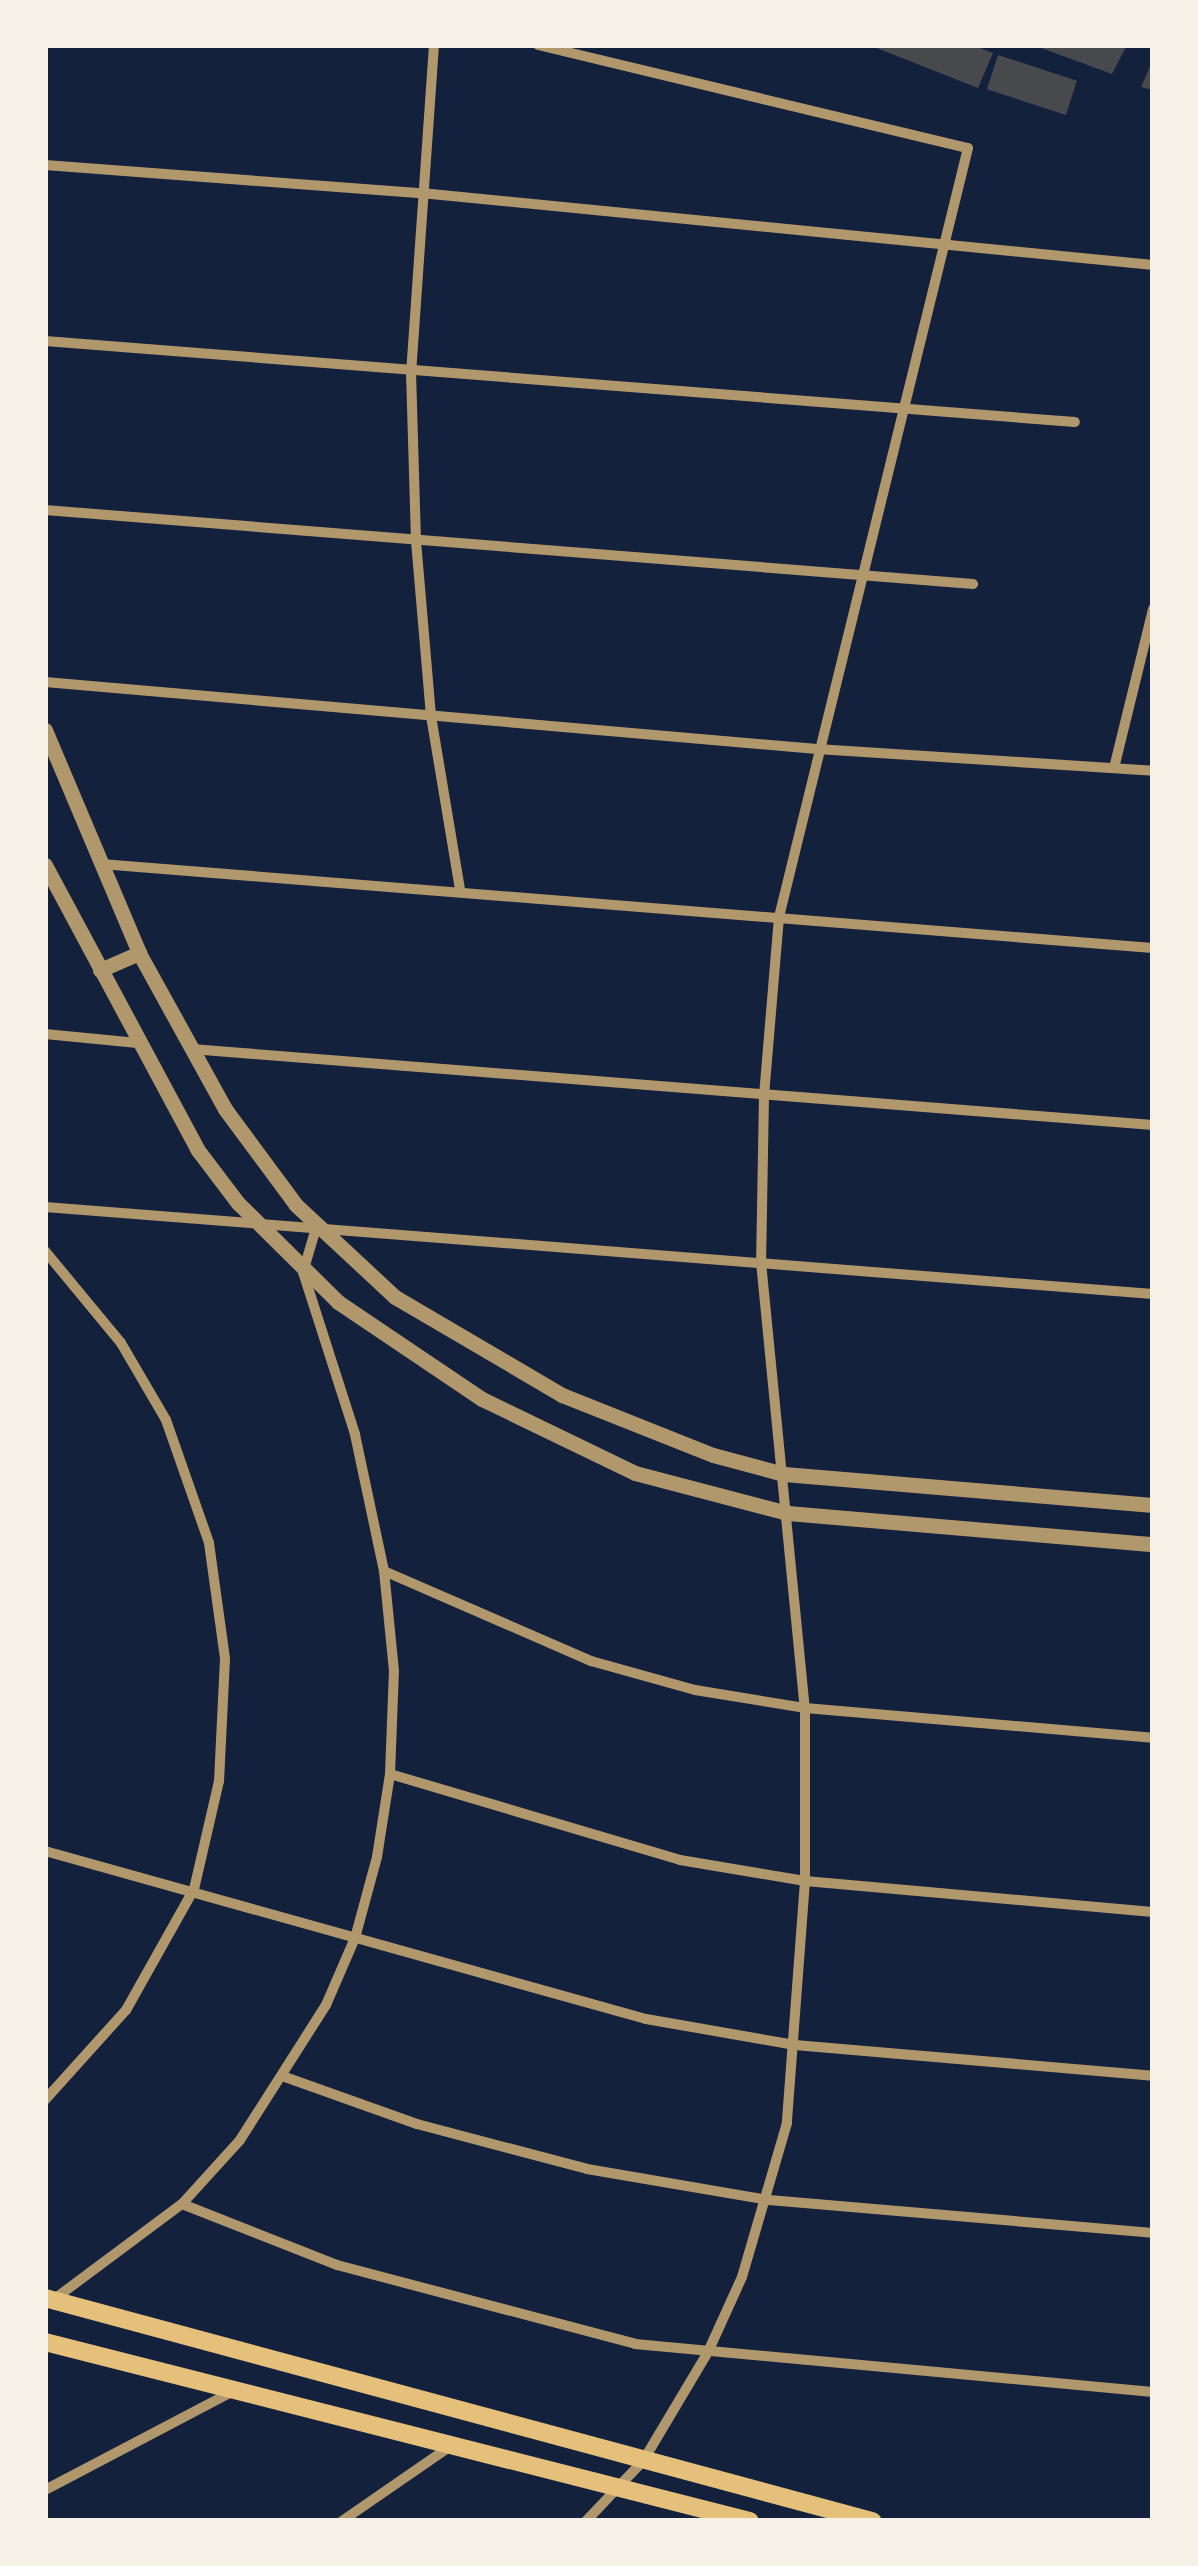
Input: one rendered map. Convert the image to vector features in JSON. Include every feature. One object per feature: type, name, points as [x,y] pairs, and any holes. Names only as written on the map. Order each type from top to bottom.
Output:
[{"type":"main road","points":[[48,2301],[872,2521]]},
{"type":"main road","points":[[45,2342],[750,2521]]},
{"type":"street","points":[[434,45],[411,372],[416,540],[431,716],[460,890]]},
{"type":"street","points":[[538,45],[968,148],[859,576],[779,917],[764,1095],[761,1262],[805,1708],[805,1881],[796,2045],[769,2200],[708,2352],[643,2461],[586,2521]]},
{"type":"street","points":[[45,165],[421,193],[1153,265]]},
{"type":"street","points":[[45,340],[1075,422]]},
{"type":"street","points":[[45,510],[973,584]]},
{"type":"street","points":[[1114,768],[1153,609]]},
{"type":"street","points":[[45,682],[817,749],[1153,771]]},
{"type":"street","points":[[45,730],[139,953],[191,1049],[269,1172],[316,1228],[396,1297],[482,1353],[652,1433],[784,1474],[1153,1505]]},
{"type":"street","points":[[45,864],[197,1149],[258,1225],[303,1272],[397,1344],[560,1442],[684,1490],[788,1513],[1153,1544]]},
{"type":"street","points":[[101,864],[1153,948]]},
{"type":"street","points":[[100,970],[139,953]]},
{"type":"street","points":[[45,1034],[138,1043]]},
{"type":"street","points":[[191,1049],[1153,1125]]},
{"type":"street","points":[[45,1207],[1153,1294]]},
{"type":"street","points":[[48,2301],[182,2204],[285,2078],[355,1938],[390,1774],[394,1671],[384,1572],[355,1434],[303,1272],[316,1228]]},
{"type":"street","points":[[45,1251],[121,1343],[166,1420],[209,1542],[225,1658],[219,1781],[194,1889],[126,2010],[45,2100]]},
{"type":"street","points":[[384,1572],[591,1661],[695,1690],[805,1708],[1153,1738]]},
{"type":"street","points":[[390,1774],[535,1822],[680,1860],[805,1881],[1153,1912]]},
{"type":"street","points":[[45,1851],[194,1889],[646,2019],[796,2045],[1153,2076]]},
{"type":"street","points":[[285,2078],[417,2124],[587,2169],[769,2200],[1153,2233]]},
{"type":"street","points":[[182,2204],[337,2266],[490,2311],[636,2344],[1153,2392]]},
{"type":"street","points":[[45,2490],[238,2389]]},
{"type":"street","points":[[342,2521],[454,2444]]},
{"type":"building","points":[[869,45],[972,45],[993,53],[978,88]]},
{"type":"building","points":[[1033,45],[1127,45],[1112,74]]},
{"type":"building","points":[[998,55],[1077,81],[1066,115],[987,89]]},
{"type":"building","points":[[1153,60],[1153,90],[1141,87]]}]
